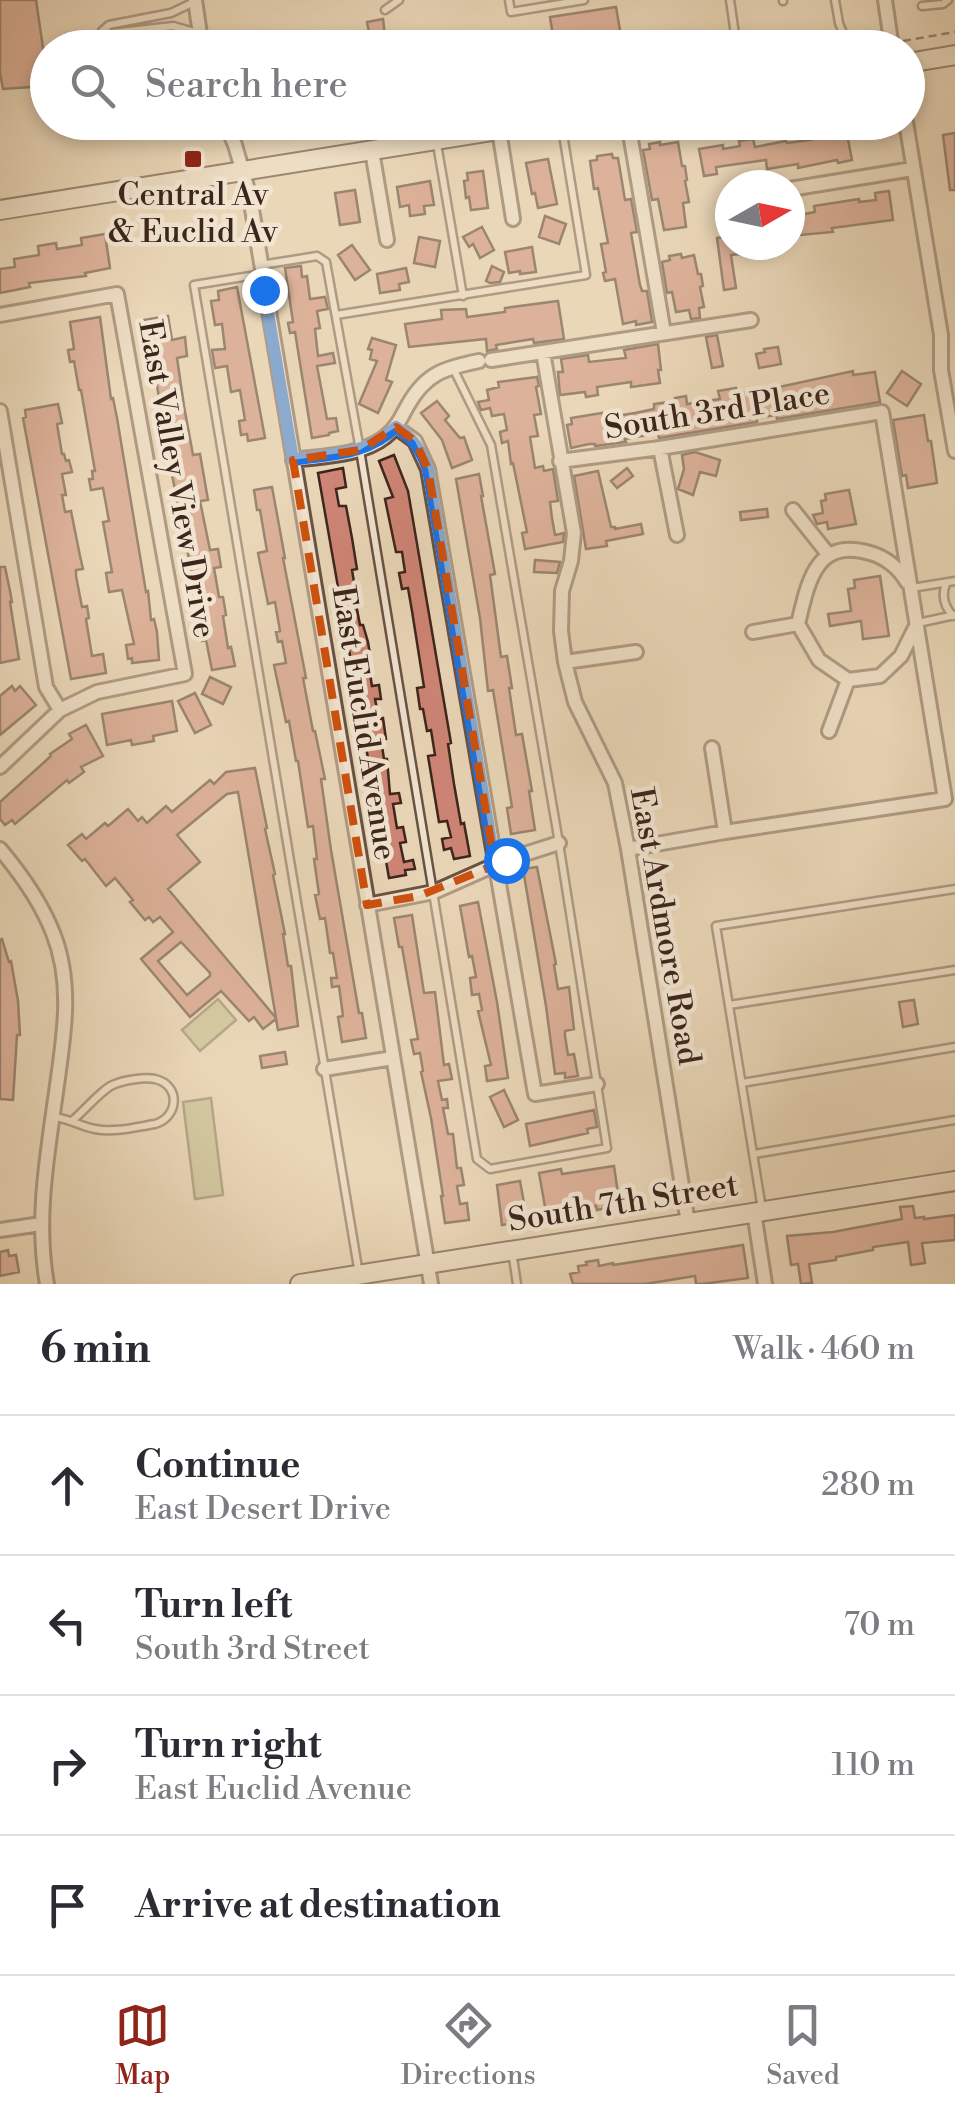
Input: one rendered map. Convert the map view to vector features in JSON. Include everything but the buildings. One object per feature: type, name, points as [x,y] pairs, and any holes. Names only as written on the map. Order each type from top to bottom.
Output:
[{"type":"main road","points":[[925,60],[955,55]]},
{"type":"main road","points":[[0,210],[436,140]]},
{"type":"main road","name":"South 7th Street","points":[[300,1284],[955,1181]]},
{"type":"street","points":[[885,0],[890,30]]},
{"type":"street","points":[[195,1],[199,30]]},
{"type":"street","name":"East Euclid Avenue","points":[[234,140],[261,269],[430,1284]]},
{"type":"street","points":[[501,140],[513,219]]},
{"type":"street","points":[[631,140],[664,333]]},
{"type":"street","points":[[909,140],[948,357],[955,451]]},
{"type":"street","points":[[372,150],[387,240]]},
{"type":"street","points":[[805,187],[913,169]]},
{"type":"street","name":"East Valley View Drive","points":[[0,316],[116,294],[185,674],[98,692],[60,710]]},
{"type":"street","points":[[293,460],[360,450],[375,444],[396,427],[426,380],[452,366],[750,320]]},
{"type":"street","name":"East Ardmore Road","points":[[542,352],[574,533],[562,591],[565,662],[576,702],[615,783],[688,1223]]},
{"type":"street","points":[[416,369],[426,380]]},
{"type":"street","points":[[0,411],[46,686],[60,710],[0,767]]},
{"type":"street","name":"South 3rd Place","points":[[560,461],[882,412],[911,588]]},
{"type":"street","points":[[396,427],[415,441],[428,469],[535,1094],[597,1084]]},
{"type":"street","points":[[660,448],[676,535]]},
{"type":"street","points":[[793,510],[828,554]]},
{"type":"street","points":[[628,850],[944,800],[911,588],[904,576],[877,555],[854,548],[828,554],[814,569],[798,624],[819,660],[848,680],[880,676],[901,656],[916,623]]},
{"type":"street","points":[[753,632],[798,624]]},
{"type":"street","points":[[565,662],[636,652]]},
{"type":"street","points":[[829,731],[848,680]]},
{"type":"street","points":[[712,748],[726,832]]},
{"type":"street","points":[[367,905],[434,892],[559,843]]},
{"type":"street","points":[[0,849],[46,916],[64,974],[66,1021],[40,1224],[48,1284]]},
{"type":"street","points":[[324,1069],[393,1058]]},
{"type":"street","name":"East Ardmore Road","points":[[758,1212],[765,1284]]},
{"type":"street","points":[[0,1230],[40,1224]]},
{"type":"lane","points":[[386,10],[400,0]]},
{"type":"lane","points":[[509,0],[511,12],[584,0]]},
{"type":"lane","points":[[730,0],[734,30]]},
{"type":"lane","points":[[835,0],[842,30]]},
{"type":"lane","points":[[922,6],[948,0]]},
{"type":"lane","points":[[103,30],[109,25],[171,13],[195,1]]},
{"type":"lane","points":[[138,30],[173,26],[180,30]]},
{"type":"lane","points":[[436,140],[464,296]]},
{"type":"lane","points":[[336,315],[586,275],[564,140]]},
{"type":"lane","points":[[359,1275],[194,285],[317,256],[326,262],[477,1158],[490,1169],[607,1148],[491,445],[452,366]]},
{"type":"lane","points":[[911,588],[951,582]]},
{"type":"lane","points":[[951,582],[943,592],[945,608],[954,616]]},
{"type":"lane","points":[[916,623],[954,616]]},
{"type":"lane","name":"East Ardmore Road","points":[[758,1212],[754,1154],[716,926],[955,889]]},
{"type":"lane","points":[[729,1004],[955,970]]},
{"type":"lane","points":[[742,1082],[955,1047]]},
{"type":"lane","points":[[52,1117],[106,1130],[155,1124],[162,1123],[172,1112],[174,1100],[159,1080],[118,1083],[104,1090],[73,1120]]},
{"type":"lane","points":[[754,1154],[955,1120]]},
{"type":"lane","points":[[512,1250],[517,1284]]},
{"type":"path","points":[[925,38],[955,32]]},
{"type":"highlighted area","points":[[396,427],[415,441],[428,469],[495,865],[419,896],[367,905],[293,460],[360,450]]},
{"type":"shaded area","points":[[218,999],[236,1020],[200,1051],[182,1030]]},
{"type":"shaded area","points":[[211,1098],[223,1195],[195,1199],[183,1102]]},
{"type":"place","name":"Central Av & Euclid Av","points":[[193,159]]},
{"type":"route","points":[[264,290],[293,460],[360,450],[386,437],[396,427],[415,441],[423,455],[495,865],[506,860]]}]
